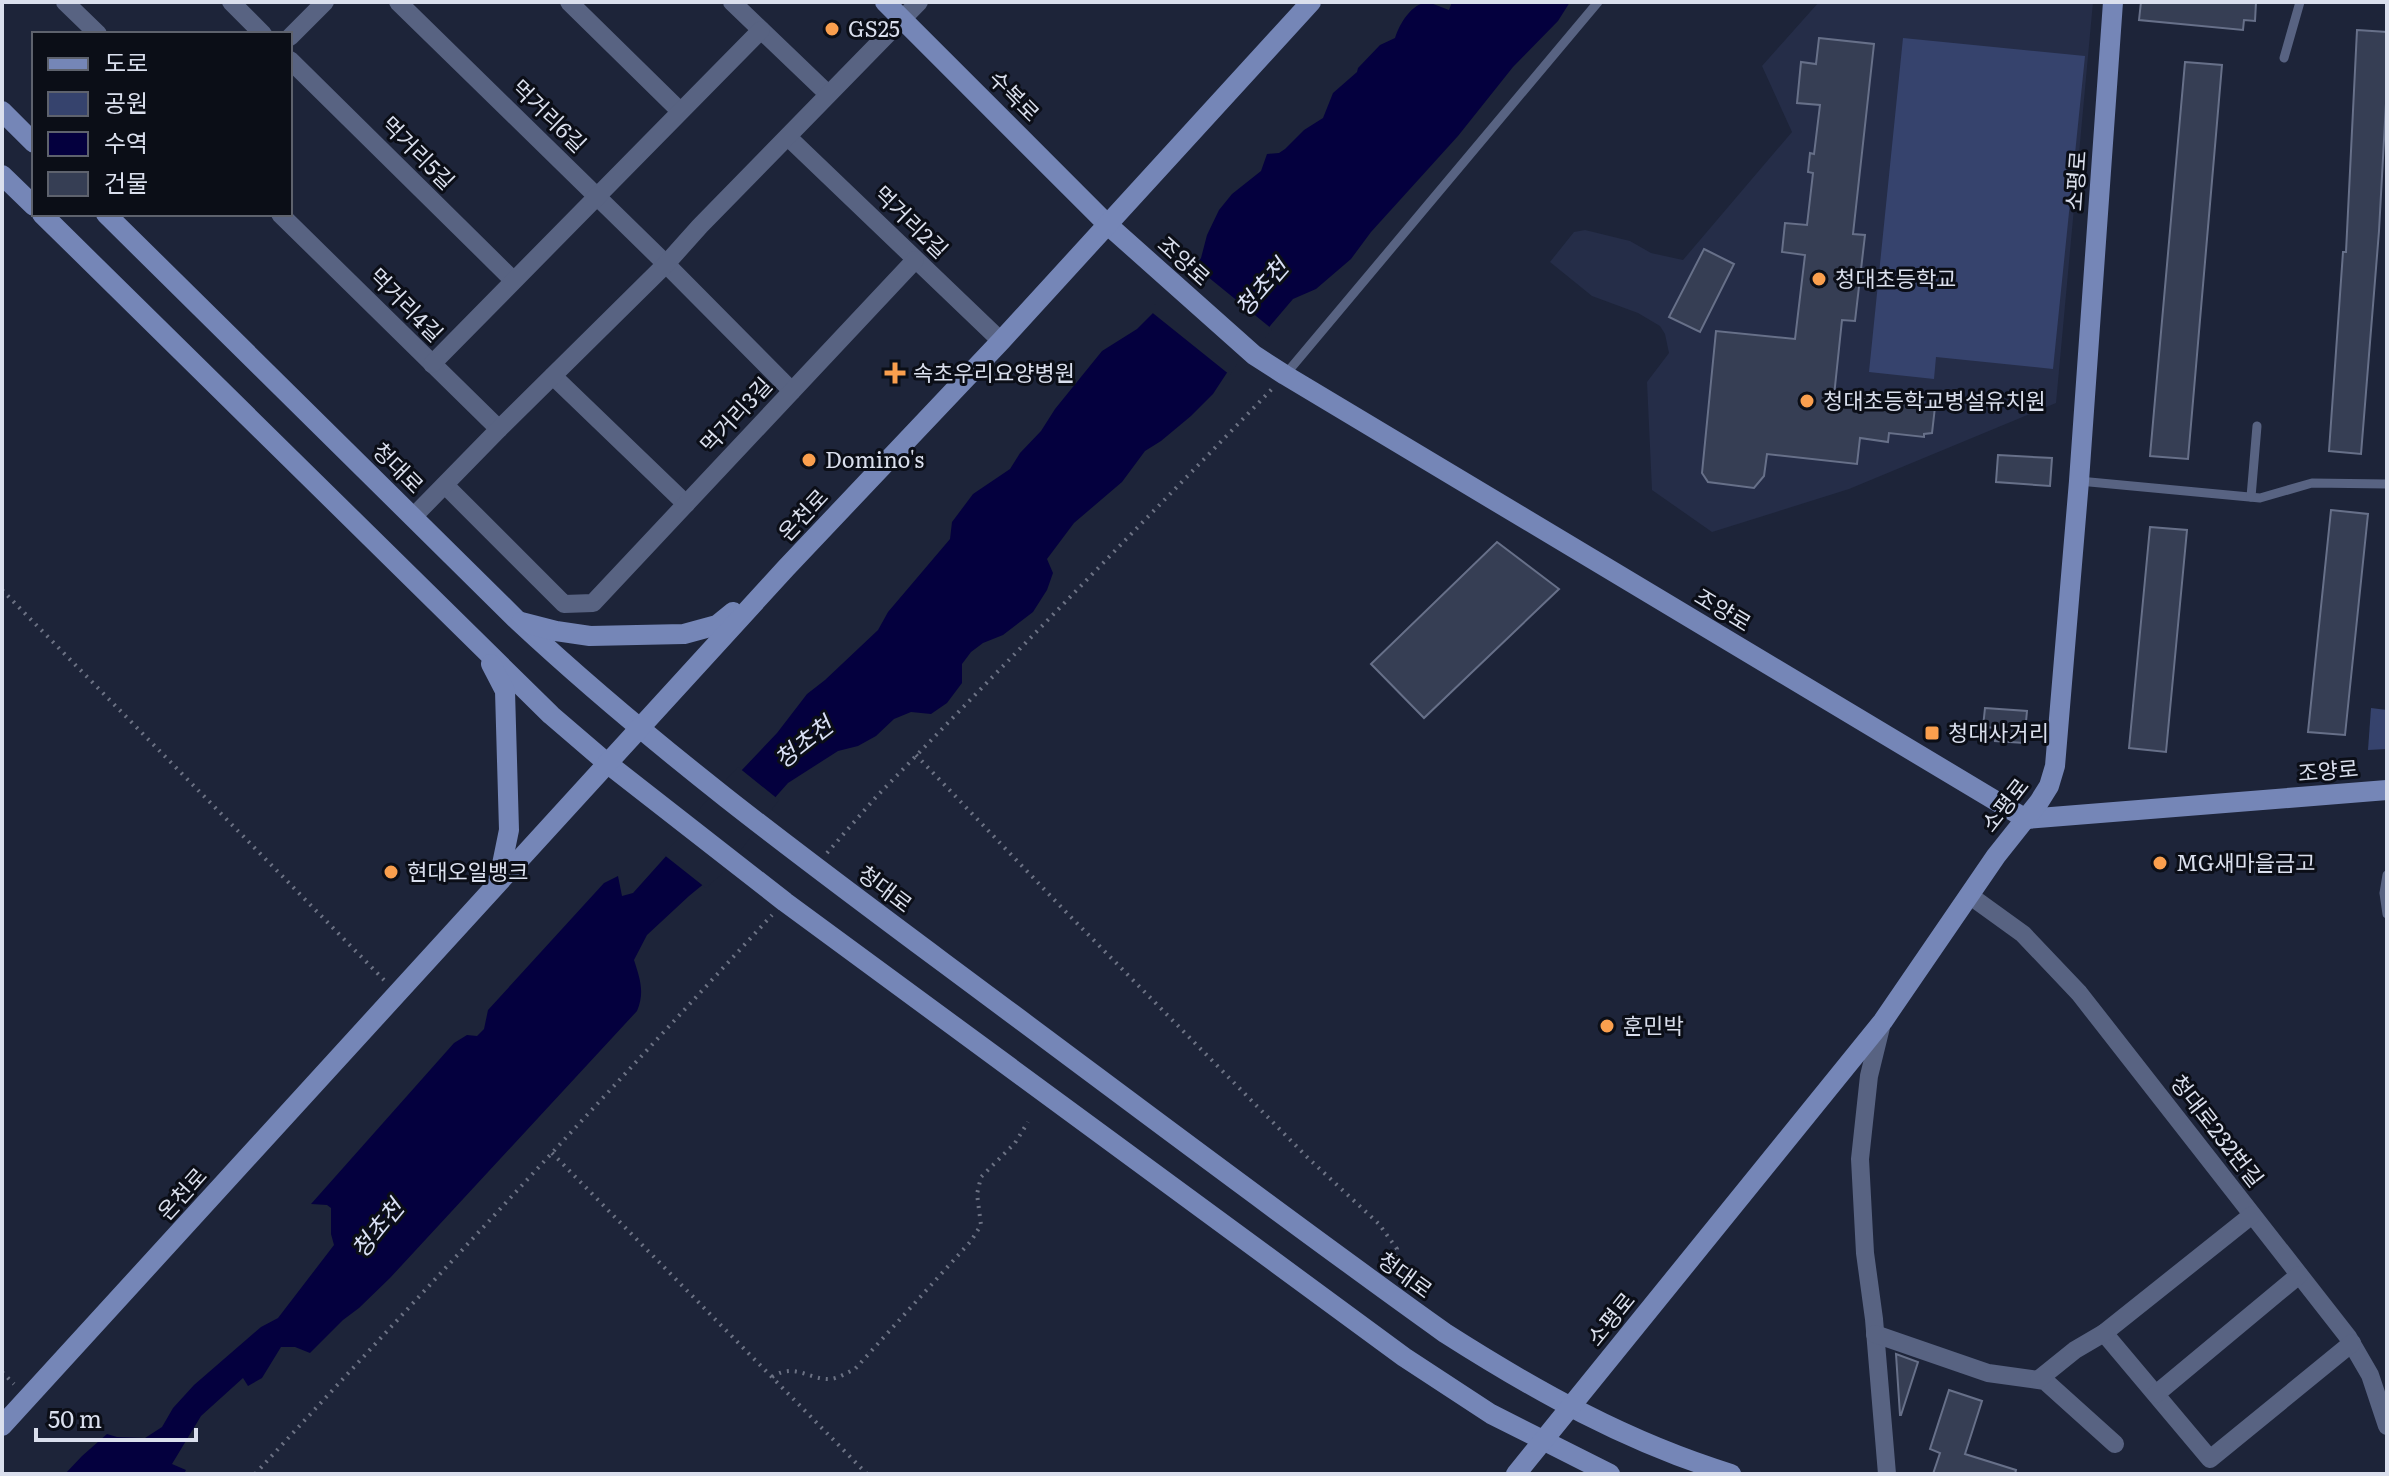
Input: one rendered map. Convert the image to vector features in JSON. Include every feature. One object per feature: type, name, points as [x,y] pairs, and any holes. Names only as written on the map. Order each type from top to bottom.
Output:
[{"type":"street","points":[[65,2],[96,32]]},
{"type":"street","points":[[231,2],[261,32]]},
{"type":"street","points":[[292,35],[325,2]]},
{"type":"street","name":"먹거리6길","points":[[398,2],[666,264]]},
{"type":"street","points":[[569,2],[680,111]]},
{"type":"street","points":[[732,2],[828,94]]},
{"type":"street","name":"수복로","points":[[885,2],[1108,225]]},
{"type":"street","points":[[413,517],[666,264],[919,2]]},
{"type":"street","name":"온천로","points":[[2,1426],[786,568],[1001,341],[1311,2]]},
{"type":"street","name":"소평로","points":[[1516,1474],[1883,1021],[2005,843],[2049,786],[2055,766],[2079,481],[2113,2]]},
{"type":"street","points":[[432,364],[761,30]]},
{"type":"street","name":"먹거리5길","points":[[292,62],[513,280]]},
{"type":"street","points":[[2,111],[32,141]]},
{"type":"street","name":"먹거리2길","points":[[788,137],[1001,341]]},
{"type":"street","points":[[2,175],[32,204]]},
{"type":"street","points":[[44,216],[551,715],[656,803],[785,902],[1391,1348],[1491,1414],[1610,1474]]},
{"type":"street","name":"청대로","points":[[110,216],[518,621],[583,682],[689,771],[1388,1292],[1470,1349],[1570,1408],[1651,1445],[1731,1474]]},
{"type":"street","name":"먹거리4길","points":[[282,216],[499,429]]},
{"type":"street","name":"조양로","points":[[1108,225],[1254,355],[2026,819],[2387,790]]},
{"type":"street","name":"먹거리3길","points":[[445,485],[564,604],[593,603],[915,260]]},
{"type":"street","points":[[666,264],[792,391]]},
{"type":"street","points":[[553,376],[686,504]]},
{"type":"street","points":[[518,621],[590,636],[684,634],[717,625],[786,568]]},
{"type":"street","points":[[484,649],[505,691],[509,830],[498,882]]},
{"type":"street","name":"청대로232번길","points":[[1969,895],[2023,934],[2079,993],[2352,1343],[2370,1375],[2387,1426]]},
{"type":"street","points":[[1883,1021],[1869,1076],[1860,1159],[1865,1253],[1887,1474]]},
{"type":"street","points":[[2039,1379],[2075,1350],[2104,1333],[2252,1215]]},
{"type":"street","points":[[2156,1394],[2299,1275]]},
{"type":"street","points":[[2104,1333],[2210,1459],[2352,1343]]},
{"type":"street","points":[[1875,1334],[1988,1373],[2045,1381],[2115,1444]]},
{"type":"lane","points":[[1285,375],[1598,2]]},
{"type":"lane","points":[[2284,58],[2300,2]]},
{"type":"lane","points":[[2251,497],[2257,426]]},
{"type":"lane","points":[[2079,481],[2260,498],[2312,483],[2387,484]]},
{"type":"lane","points":[[2387,875],[2384,893],[2387,914]]},
{"type":"path","points":[[815,867],[916,755],[1285,375]]},
{"type":"path","points":[[2,590],[397,994]]},
{"type":"path","points":[[916,755],[1076,923],[1308,1158],[1379,1224],[1397,1249],[1388,1292]]},
{"type":"path","points":[[255,1474],[785,902]]},
{"type":"path","points":[[772,1377],[781,1370],[831,1379],[855,1369],[971,1241],[981,1225],[977,1194],[981,1177],[1015,1143],[1028,1122]]},
{"type":"path","points":[[552,1153],[867,1474]]},
{"type":"shaded area","name":"청대초등학교","points":[[1819,2],[2093,2],[2056,403],[1849,489],[1712,532],[1652,490],[1647,382],[1669,353],[1665,334],[1660,326],[1638,313],[1592,296],[1550,262],[1574,232],[1585,230],[1630,241],[1651,253],[1683,260],[1792,132],[1762,66]]},
{"type":"green space","points":[[1903,38],[2085,56],[2053,369],[1936,357],[1934,379],[1869,372]]},
{"type":"green space","points":[[2371,708],[2387,710],[2387,749],[2368,750]]},
{"type":"water","name":"청초천","points":[[1428,2],[1449,10],[1452,2],[1570,2],[1558,21],[1513,67],[1458,136],[1371,232],[1351,259],[1316,289],[1293,299],[1259,339],[1234,362],[1213,394],[1191,416],[1145,451],[1122,482],[1074,523],[1047,559],[1053,573],[1047,590],[1033,612],[1003,635],[971,652],[962,664],[962,683],[947,703],[931,714],[911,712],[894,719],[876,736],[858,746],[838,751],[788,783],[764,810],[722,869],[647,935],[634,960],[641,992],[637,1011],[390,1278],[310,1353],[295,1347],[281,1347],[262,1378],[248,1386],[243,1378],[201,1416],[172,1464],[186,1470],[184,1474],[65,1474],[107,1434],[145,1438],[162,1427],[173,1408],[194,1385],[261,1327],[278,1318],[334,1245],[331,1208],[311,1204],[454,1043],[467,1035],[477,1036],[484,1029],[488,1010],[604,883],[618,876],[622,896],[633,893],[704,810],[777,733],[807,694],[878,630],[888,612],[950,539],[952,522],[973,494],[1010,469],[1102,351],[1137,329],[1185,281],[1201,258],[1207,235],[1219,210],[1232,194],[1261,171],[1267,154],[1279,153],[1304,130],[1323,118],[1333,93],[1357,72],[1380,45],[1395,38],[1411,10]]},
{"type":"pier","points":[[1192,264],[1272,329],[1230,375],[1149,310],[1170,292]]},
{"type":"pier","points":[[738,767],[779,800],[725,871],[706,888],[663,854],[693,824],[701,807]]},
{"type":"building","points":[[2141,2],[2256,2],[2255,21],[2244,20],[2243,30],[2139,20]]},
{"type":"building","points":[[2357,30],[2387,32],[2379,231],[2361,454],[2329,451],[2343,252],[2346,252]]},
{"type":"building","points":[[1819,38],[1874,44],[1853,234],[1865,235],[1855,321],[1842,320],[1834,396],[1935,407],[1932,433],[1924,434],[1924,437],[1889,433],[1888,442],[1860,438],[1857,464],[1767,454],[1764,476],[1754,488],[1708,482],[1702,473],[1716,331],[1795,339],[1805,255],[1782,252],[1785,223],[1807,225],[1813,173],[1808,172],[1810,153],[1814,154],[1820,105],[1797,103],[1801,62],[1816,64]]},
{"type":"building","points":[[2185,62],[2222,65],[2188,459],[2150,456]]},
{"type":"building","points":[[1704,249],[1734,264],[1700,332],[1669,317]]},
{"type":"building","points":[[1998,455],[2052,458],[2050,486],[1996,482]]},
{"type":"building","points":[[2331,510],[2368,514],[2345,735],[2308,732]]},
{"type":"building","points":[[2150,527],[2187,530],[2166,752],[2129,748]]},
{"type":"building","points":[[1497,542],[1559,589],[1424,718],[1371,664]]},
{"type":"building","points":[[1985,708],[2027,711],[2024,743],[1995,741],[1996,728],[1983,727]]},
{"type":"building","points":[[1896,1354],[1918,1362],[1901,1415],[1900,1415]]},
{"type":"building","points":[[1949,1390],[1982,1401],[1965,1454],[2016,1470],[2015,1474],[1933,1474],[1940,1453],[1930,1449]]},
{"type":"place","name":"GS25","points":[[832,29]]},
{"type":"place","name":"청대초등학교","points":[[1819,279]]},
{"type":"place","name":"속초우리요양병원","points":[[895,373]]},
{"type":"place","name":"청대초등학교병설유치원","points":[[1807,401]]},
{"type":"place","name":"Domino's","points":[[809,460]]},
{"type":"place","name":"청대사거리","points":[[1932,733]]},
{"type":"place","name":"MG새마을금고","points":[[2160,863]]},
{"type":"place","name":"현대오일뱅크","points":[[391,872]]},
{"type":"place","name":"훈민박","points":[[1607,1026]]}]
